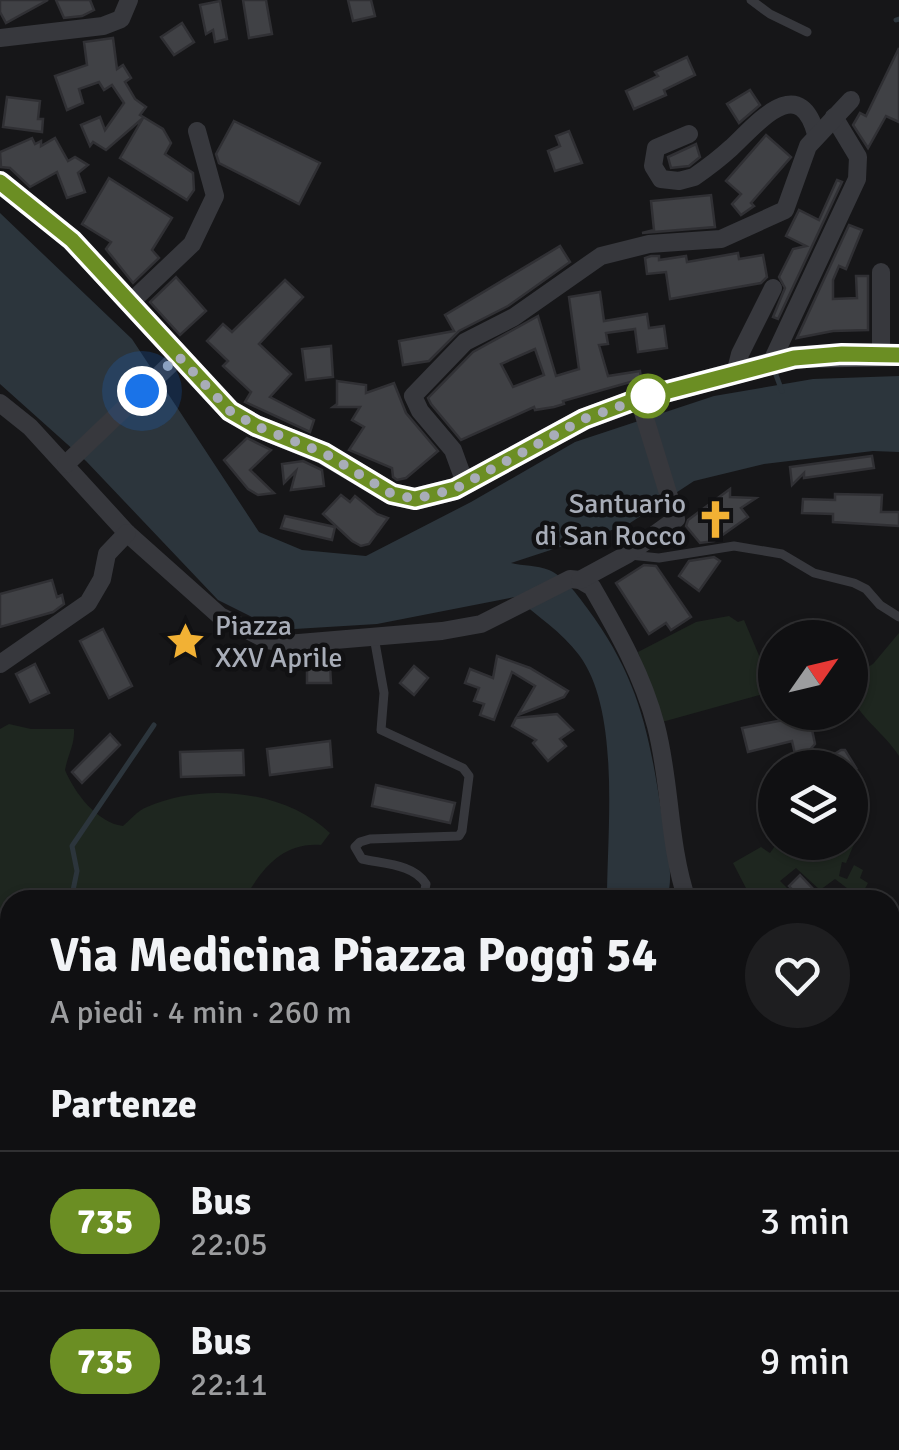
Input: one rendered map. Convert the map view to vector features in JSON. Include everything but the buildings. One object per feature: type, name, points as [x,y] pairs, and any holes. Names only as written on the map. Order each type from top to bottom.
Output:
[{"type":"main road","points":[[0,182],[72,240],[131,302],[172,363],[230,411],[256,426],[324,453],[392,494],[415,499],[465,483],[584,419],[771,364],[810,356],[890,355]]},
{"type":"street","points":[[0,38],[103,26],[121,19],[128,0]]},
{"type":"street","points":[[465,483],[454,450],[412,396],[465,342],[514,318],[601,256],[649,244],[721,239],[785,210],[808,146],[851,100]]},
{"type":"street","points":[[689,134],[656,148],[653,166],[661,179],[680,181],[694,177],[770,111],[786,105],[806,110],[816,134]]},
{"type":"street","points":[[771,364],[857,179],[858,157],[834,117]]},
{"type":"street","points":[[131,302],[192,244],[215,196],[196,131]]},
{"type":"street","points":[[881,272],[890,355]]},
{"type":"street","points":[[734,374],[773,288]]},
{"type":"street","points":[[69,461],[172,363]]},
{"type":"street","points":[[0,403],[69,461],[127,533],[220,616],[267,640],[287,644],[468,626],[514,610],[628,554],[676,519],[640,403]]},
{"type":"street","points":[[0,664],[88,603],[102,579],[106,554],[127,533]]},
{"type":"street","points":[[575,580],[592,588],[642,682],[657,730],[672,839],[685,890]]},
{"type":"lane","points":[[751,0],[808,32]]},
{"type":"lane","points":[[628,554],[659,558],[734,546],[782,554],[814,573],[866,589],[899,617]]},
{"type":"lane","points":[[374,636],[384,693],[381,730],[463,768],[470,776],[462,832],[458,836],[370,840],[355,848],[362,859],[414,871],[426,884],[425,890]]},
{"type":"shaded area","points":[[0,213],[132,339],[259,532],[302,550],[366,556],[575,442],[714,396],[813,379],[899,376],[899,452],[873,451],[764,464],[694,481],[627,525],[511,563],[544,568],[565,581],[605,634],[639,707],[657,786],[670,870],[669,890],[607,890],[609,773],[601,707],[579,655],[515,597],[377,624],[278,630],[218,600],[86,461],[0,384]]},
{"type":"shaded area","points":[[729,616],[738,622],[744,620],[758,653],[758,695],[662,722],[638,652],[696,622]]},
{"type":"shaded area","points":[[899,633],[899,756],[868,719],[868,667]]},
{"type":"shaded area","points":[[9,724],[31,729],[74,729],[65,770],[88,805],[113,824],[123,826],[144,808],[169,799],[193,794],[243,794],[290,807],[330,833],[321,845],[295,848],[275,859],[250,890],[0,890],[0,729]]},
{"type":"shaded area","points":[[758,849],[758,860],[847,860],[842,862],[839,876],[847,879],[854,865],[863,870],[860,878],[868,883],[864,890],[849,890],[835,879],[820,890],[796,868],[780,881],[789,890],[747,890],[733,863]]},
{"type":"waterway","points":[[776,375],[782,391]]},
{"type":"waterway","points":[[73,890],[77,871],[72,846],[154,725]]},
{"type":"bus line","name":"735","points":[[0,182],[72,240],[230,411],[256,426],[324,453],[392,494],[415,499],[455,489],[584,419],[638,399],[794,358],[899,355]]},
{"type":"place","name":"Santuario di San Rocco","points":[[716,520]]},
{"type":"place","name":"Piazza XXV Aprile","points":[[185,642]]},
{"type":"route","points":[[142,391],[178,356],[230,411],[256,426],[324,453],[392,494],[415,499],[455,489],[584,419],[648,396]]}]
